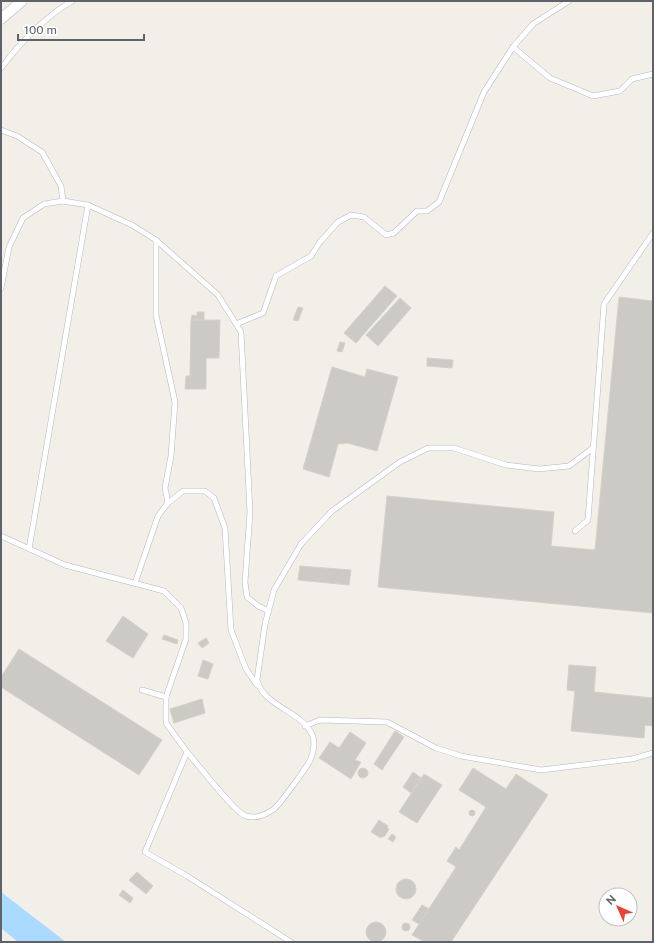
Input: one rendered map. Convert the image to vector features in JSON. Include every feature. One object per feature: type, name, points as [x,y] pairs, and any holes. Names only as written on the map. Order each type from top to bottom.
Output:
[{"type":"street","points":[[1,19],[22,1]]},
{"type":"lane","points":[[1,68],[15,50],[62,7],[72,1]]},
{"type":"lane","points":[[236,324],[263,313],[276,276],[311,256],[320,242],[338,222],[351,215],[364,217],[386,235],[394,233],[417,211],[427,211],[439,202],[484,92],[513,47],[533,24],[569,1]]},
{"type":"lane","points":[[513,47],[550,78],[594,96],[620,91],[632,79],[653,74]]},
{"type":"lane","points":[[1,130],[17,136],[42,152],[61,186],[63,201]]},
{"type":"lane","points":[[1,288],[9,247],[23,218],[44,204],[63,201],[88,205],[132,225],[156,240],[218,295],[241,332],[250,512],[245,582],[247,597],[258,606],[268,611]]},
{"type":"lane","points":[[30,549],[88,205]]},
{"type":"lane","points":[[575,531],[588,520],[604,304],[653,233]]},
{"type":"lane","points":[[156,240],[156,314],[175,402],[172,456],[165,488],[168,503]]},
{"type":"lane","points":[[259,688],[257,680],[268,611],[274,590],[301,544],[332,511],[400,462],[428,448],[454,448],[506,465],[539,469],[569,466],[593,448]]},
{"type":"lane","points":[[1,536],[65,565],[164,591],[181,608],[186,624],[186,639],[166,697],[166,723],[187,752],[240,812],[245,816],[259,818],[276,808],[311,758],[314,743],[312,734],[300,720],[266,696],[246,669],[231,630],[225,528],[214,498],[205,491],[183,491],[168,503],[158,516],[135,583]]},
{"type":"lane","points":[[142,690],[166,697]]},
{"type":"lane","points":[[305,726],[320,720],[387,722],[436,748],[461,756],[541,770],[632,759],[653,752]]},
{"type":"lane","points":[[187,752],[145,852],[187,876],[291,942]]},
{"type":"water","points":[[1,892],[66,942],[18,942],[1,928]]},
{"type":"building","points":[[385,286],[397,296],[356,343],[344,333]]},
{"type":"building","points":[[619,297],[653,301],[653,613],[378,587],[387,496],[554,512],[551,546],[595,550]]},
{"type":"building","points":[[400,298],[411,308],[378,346],[366,335]]},
{"type":"building","points":[[298,307],[303,308],[298,321],[293,320]]},
{"type":"building","points":[[197,312],[204,312],[204,320],[191,320],[192,315],[197,316]]},
{"type":"building","points":[[191,320],[220,320],[219,358],[206,358],[206,389],[185,389],[186,376],[190,376]]},
{"type":"building","points":[[340,342],[345,343],[342,352],[337,351]]},
{"type":"building","points":[[427,358],[453,360],[452,368],[427,366]]},
{"type":"building","points":[[332,367],[365,377],[367,369],[398,377],[377,451],[347,443],[338,444],[329,477],[303,469]]},
{"type":"building","points":[[300,566],[351,570],[349,585],[298,580]]},
{"type":"building","points":[[123,616],[148,634],[133,658],[106,641]]},
{"type":"building","points":[[164,635],[178,640],[177,644],[162,639]]},
{"type":"building","points":[[206,638],[209,643],[202,648],[198,643]]},
{"type":"building","points":[[19,649],[162,740],[139,775],[1,687],[1,677]]},
{"type":"building","points":[[203,660],[213,664],[208,679],[198,676]]},
{"type":"building","points":[[569,665],[596,667],[594,692],[653,698],[653,726],[645,725],[644,738],[571,731],[575,691],[567,690]]},
{"type":"building","points":[[202,699],[205,713],[174,723],[170,709]]},
{"type":"building","points":[[395,731],[404,737],[382,770],[374,764]]},
{"type":"building","points":[[350,732],[366,743],[355,760],[361,762],[351,779],[319,758],[330,742],[339,748]]},
{"type":"building","points":[[361,768],[365,768],[367,769],[367,777],[361,778],[358,775],[358,771]]},
{"type":"building","points":[[473,768],[506,789],[516,774],[548,795],[451,942],[425,942],[412,935],[456,867],[447,861],[456,847],[459,850],[486,807],[459,790]]},
{"type":"building","points":[[413,772],[421,778],[411,793],[403,787]]},
{"type":"building","points":[[424,774],[442,785],[417,823],[399,812]]},
{"type":"building","points":[[472,810],[475,813],[472,816],[469,813]]},
{"type":"building","points":[[379,820],[388,826],[387,828],[389,829],[384,837],[382,836],[381,838],[371,832]]},
{"type":"building","points":[[392,834],[396,837],[393,842],[388,839]]},
{"type":"building","points":[[137,872],[153,886],[146,894],[129,880]]},
{"type":"building","points":[[406,879],[413,882],[416,889],[413,896],[406,899],[399,896],[396,889],[399,882]]},
{"type":"building","points":[[123,890],[133,898],[130,903],[119,895]]},
{"type":"building","points":[[422,905],[429,909],[419,924],[412,920]]},
{"type":"building","points":[[376,922],[383,925],[386,932],[383,939],[376,942],[369,939],[366,932],[369,925]]},
{"type":"building","points":[[406,923],[409,924],[409,930],[406,931],[403,930],[402,927],[403,924]]}]
